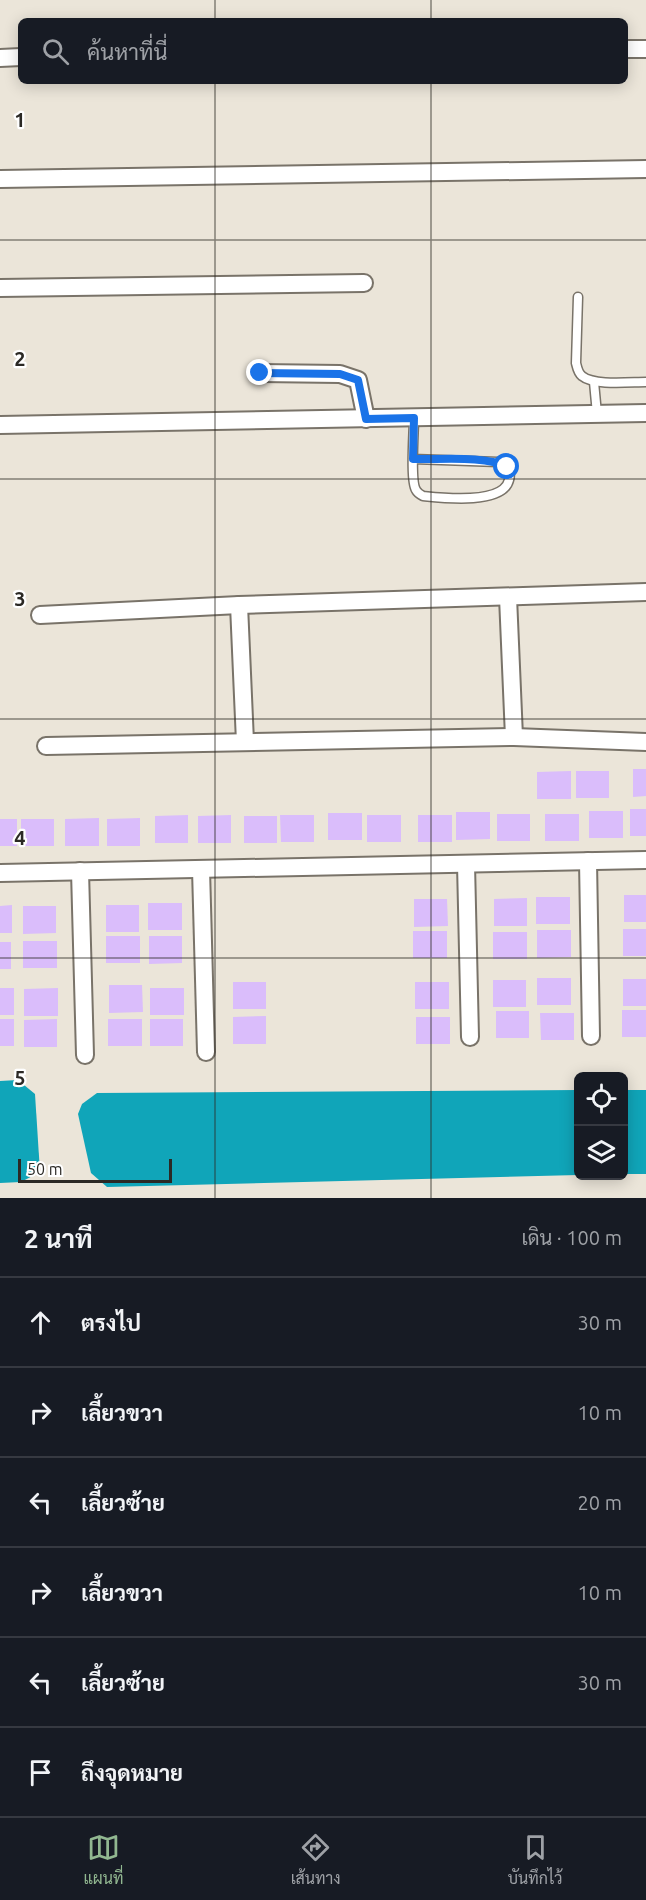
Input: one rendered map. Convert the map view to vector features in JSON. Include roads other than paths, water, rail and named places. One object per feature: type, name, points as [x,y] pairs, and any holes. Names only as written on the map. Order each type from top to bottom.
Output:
[{"type":"street","points":[[628,49],[646,49]]},
{"type":"street","points":[[0,57],[18,57]]},
{"type":"street","points":[[0,179],[646,169]]},
{"type":"street","points":[[0,288],[364,283]]},
{"type":"street","points":[[260,373],[340,374],[358,380],[366,419]]},
{"type":"street","points":[[0,425],[646,413]]},
{"type":"street","points":[[40,615],[239,605],[646,592]]},
{"type":"street","points":[[508,597],[514,737]]},
{"type":"street","points":[[239,605],[245,742]]},
{"type":"street","points":[[46,746],[514,737],[646,742]]},
{"type":"street","points":[[0,873],[646,860]]},
{"type":"street","points":[[588,861],[591,1036]]},
{"type":"street","points":[[466,864],[470,1037]]},
{"type":"street","points":[[201,869],[206,1052]]},
{"type":"street","points":[[80,871],[85,1055]]},
{"type":"lane","points":[[578,297],[576,363],[578,371],[583,377],[594,382],[646,382]]},
{"type":"lane","points":[[594,382],[597,414]]},
{"type":"lane","points":[[413,459],[498,462],[507,467],[510,477],[503,491],[496,495],[482,498],[423,496],[416,491],[413,483],[413,459],[414,418]]},
{"type":"water","points":[[18,1080],[35,1094],[40,1172],[21,1182],[0,1183],[0,1081]]},
{"type":"water","points":[[574,1090],[574,1175],[107,1187],[91,1173],[78,1114],[82,1104],[97,1093]]},
{"type":"water","points":[[628,1090],[646,1090],[646,1174],[628,1174]]}]
